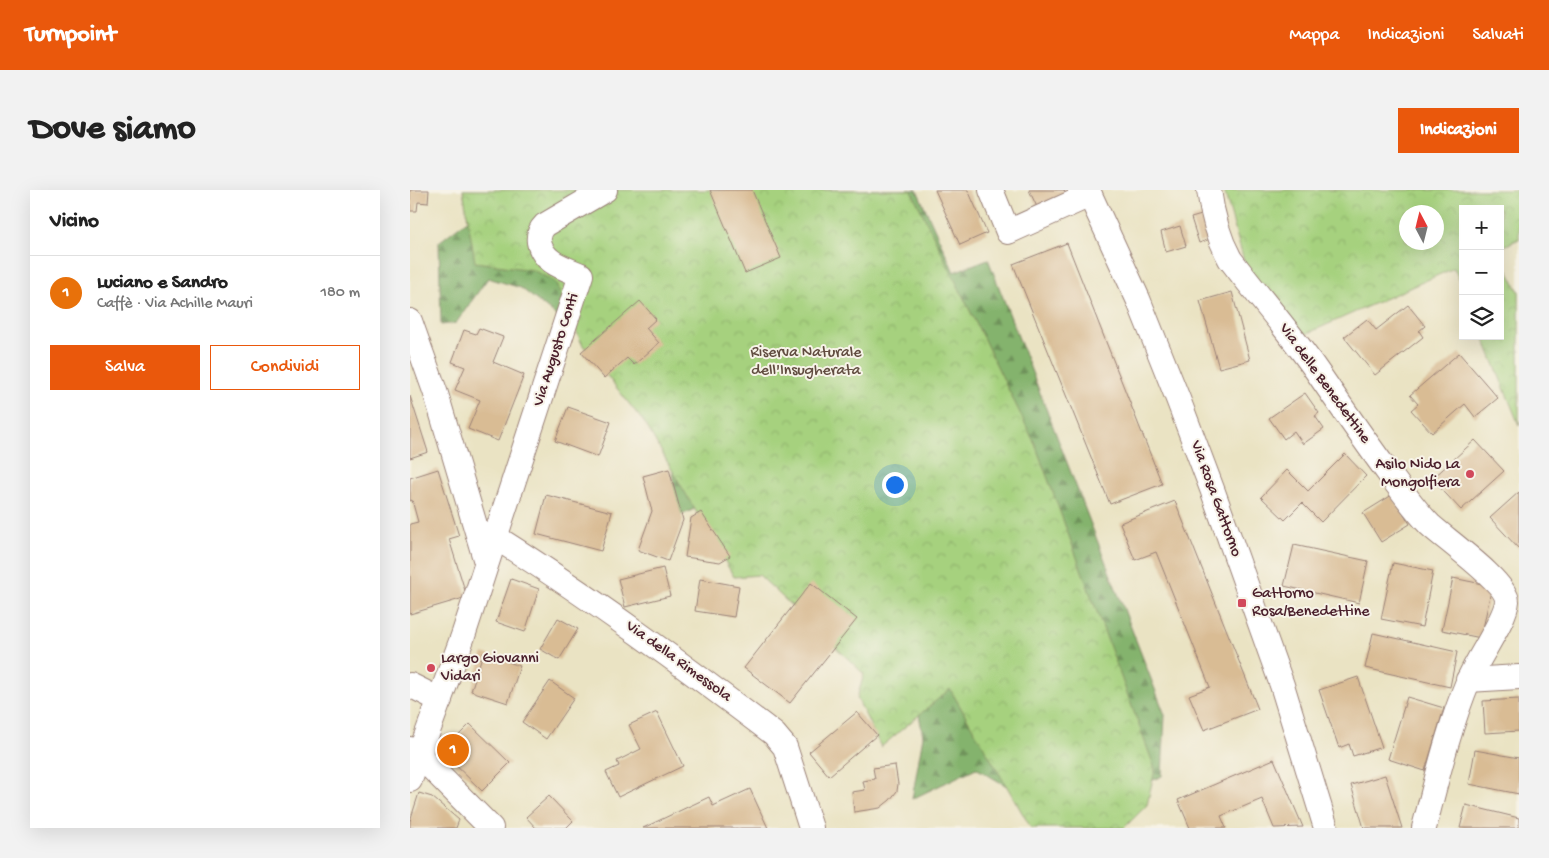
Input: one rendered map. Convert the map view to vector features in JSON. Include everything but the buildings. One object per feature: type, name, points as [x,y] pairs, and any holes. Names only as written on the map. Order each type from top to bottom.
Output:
[{"type":"street","name":"Via Augusto Conti","points":[[415,752],[440,700],[581,275],[552,262],[546,257],[540,245],[540,232],[545,224],[605,190]]},
{"type":"street","points":[[991,190],[1008,232],[1088,192]]},
{"type":"street","name":"Via delle Benedettine","points":[[1209,190],[1215,222],[1222,245],[1230,258],[1306,355],[1368,446],[1430,525],[1473,560],[1505,592],[1507,599],[1502,618],[1468,680],[1444,751],[1424,828]]},
{"type":"street","name":"Via Rosa Gattorno","points":[[1088,192],[1138,299],[1206,471],[1282,685],[1322,822]]},
{"type":"street","points":[[410,321],[436,394],[486,562]]},
{"type":"street","name":"Via della Rimessola","points":[[495,537],[624,622],[774,734],[785,747],[811,828]]},
{"type":"street","points":[[1468,680],[1519,677]]},
{"type":"street","points":[[410,685],[440,700]]},
{"type":"street","points":[[410,780],[415,752]]},
{"type":"street","points":[[415,752],[492,828]]},
{"type":"green space","name":"Riserva Naturale dell'Insugherata","points":[[463,190],[911,190],[1035,444],[1155,769],[1147,805],[1124,828],[1031,828],[950,689],[881,747],[857,698],[864,674],[759,575],[734,577],[646,425],[582,344],[555,282],[533,270],[475,262]]},
{"type":"green space","name":"Riserva Naturale dell'Insugherata","points":[[814,190],[917,190],[954,272],[988,259],[1165,715],[1162,776],[1066,821],[976,768],[912,799],[923,736],[912,676],[778,470],[673,519],[673,417]]},
{"type":"green space","points":[[1224,190],[1519,190],[1519,239],[1504,246],[1504,205],[1459,205],[1459,279],[1454,268],[1297,338],[1247,272]]},
{"type":"green space","points":[[475,214],[569,281],[558,317],[521,288],[488,278],[456,323],[441,325],[439,242]]},
{"type":"green space","points":[[1504,263],[1519,292],[1519,425],[1485,340],[1504,340]]},
{"type":"place","name":"Asilo Nido La Mongolfiera","points":[[1470,474]]},
{"type":"place","name":"Gattorno Rosa/Benedettine","points":[[1242,603]]},
{"type":"place","name":"Largo Giovanni Vidari","points":[[431,668]]},
{"type":"place","name":"Luciano e Sandro","points":[[453,750]]}]
